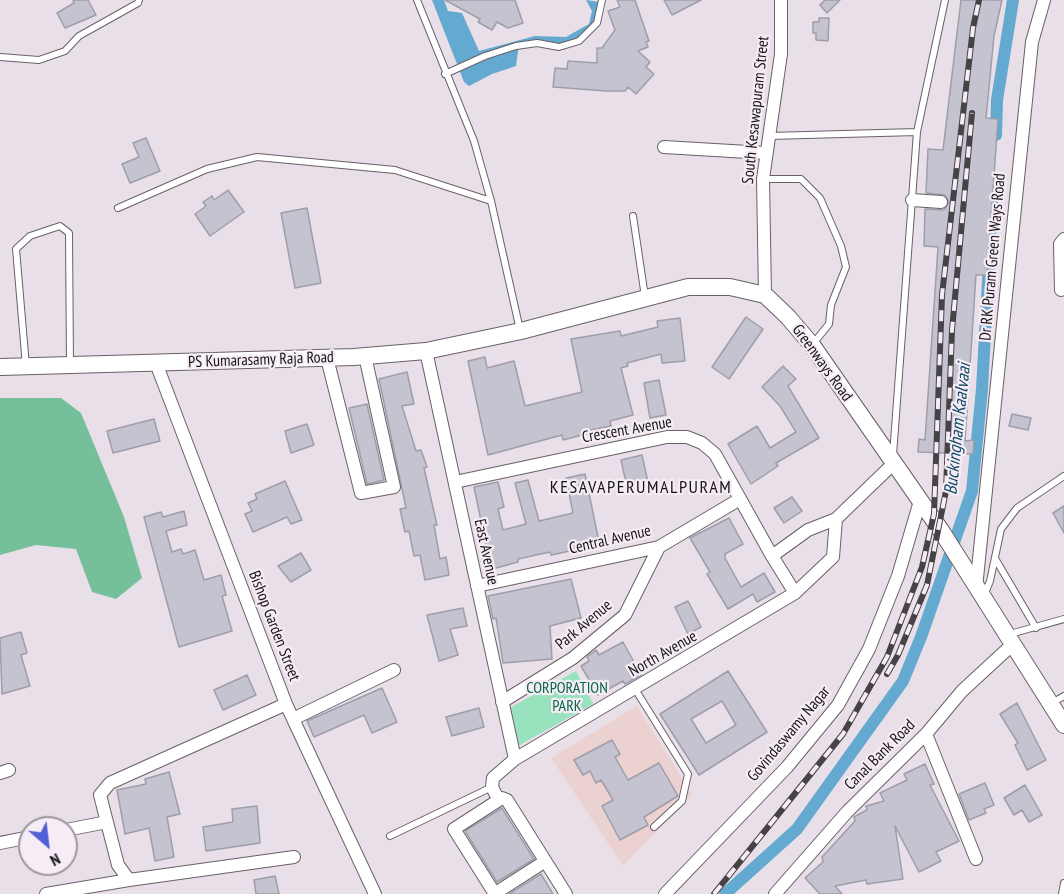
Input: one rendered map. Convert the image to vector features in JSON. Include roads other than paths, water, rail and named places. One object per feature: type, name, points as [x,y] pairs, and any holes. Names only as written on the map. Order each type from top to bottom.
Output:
[{"type":"street","name":"South Kesawapuram Street","points":[[765,295],[763,178],[781,54],[781,0]]},
{"type":"street","name":"Dr RK Puram Green Ways Road","points":[[979,594],[1032,42],[1044,0]]},
{"type":"street","points":[[664,147],[765,153]]},
{"type":"street","points":[[912,200],[941,202]]},
{"type":"street","points":[[1061,290],[1060,244],[1064,239]]},
{"type":"street","points":[[521,331],[688,286],[730,287],[765,295]]},
{"type":"street","name":"Greenways Road","points":[[765,295],[812,345],[892,465],[942,532],[1010,640],[1057,700],[1064,725]]},
{"type":"street","name":"PS Kumarasamy Raja Road","points":[[0,367],[365,356],[426,351],[521,331]]},
{"type":"street","name":"East Avenue","points":[[426,351],[515,759]]},
{"type":"street","points":[[327,358],[361,493],[394,487],[365,356]]},
{"type":"street","name":"Bishop Garden Street","points":[[156,363],[286,704],[375,894]]},
{"type":"street","name":"Crescent Avenue","points":[[455,482],[667,437],[687,437],[702,443],[715,454],[795,593]]},
{"type":"street","points":[[772,556],[808,530],[836,519],[892,465]]},
{"type":"street","name":"Central Avenue","points":[[477,586],[659,547],[740,500]]},
{"type":"street","name":"Govindaswamy Nagar","points":[[665,894],[787,767],[838,705],[869,649],[898,576],[920,501]]},
{"type":"street","name":"North Avenue","points":[[492,787],[493,778],[515,759],[795,593],[832,557],[836,519]]},
{"type":"street","name":"Park Avenue","points":[[502,702],[573,658],[625,615],[659,547]]},
{"type":"street","name":"Canal Bank Road","points":[[775,894],[847,812],[926,734],[962,691],[1010,640]]},
{"type":"street","points":[[293,719],[394,670]]},
{"type":"street","points":[[129,880],[118,865],[100,795],[106,785],[286,704]]},
{"type":"street","points":[[926,734],[976,859]]},
{"type":"street","points":[[492,787],[498,799]]},
{"type":"street","points":[[544,862],[494,894],[454,829],[498,799],[507,800],[566,894]]},
{"type":"street","points":[[78,828],[107,822]]},
{"type":"street","points":[[0,843],[18,839]]},
{"type":"street","points":[[46,894],[294,857]]},
{"type":"lane","points":[[0,57],[39,60],[65,51],[79,36],[138,3],[139,0]]},
{"type":"lane","points":[[417,0],[474,141],[491,201],[521,331]]},
{"type":"lane","points":[[445,74],[485,56],[527,44],[559,47],[579,41],[597,24],[602,0]]},
{"type":"lane","points":[[892,465],[917,132],[945,0]]},
{"type":"lane","points":[[769,136],[917,132]]},
{"type":"lane","points":[[118,208],[207,169],[257,157],[395,170],[491,201]]},
{"type":"lane","points":[[763,178],[801,179],[820,198],[841,246],[846,267],[831,305],[829,324],[812,345]]},
{"type":"lane","points":[[633,216],[645,298]]},
{"type":"lane","points":[[26,367],[16,249],[30,236],[60,226],[69,234],[70,366]]},
{"type":"lane","points":[[979,594],[996,560],[1001,529],[1017,508],[1064,476]]},
{"type":"lane","points":[[996,560],[1036,628]]},
{"type":"lane","points":[[1010,640],[1064,619]]},
{"type":"lane","points":[[635,689],[688,774],[682,801],[654,827]]},
{"type":"lane","points":[[390,836],[492,787]]},
{"type":"lane","points":[[1062,894],[1064,882]]},
{"type":"water","points":[[432,0],[444,0],[448,11],[462,13],[479,51],[535,36],[566,37],[589,24],[592,11],[586,0],[599,2],[597,20],[587,33],[574,40],[557,44],[525,41],[518,51],[516,66],[492,74],[469,86],[464,82]]},
{"type":"waterway","name":"Buckingham Kaalvaai","points":[[996,135],[997,100],[1013,0]]},
{"type":"waterway","name":"Buckingham Kaalvaai","points":[[725,894],[797,829],[903,681],[921,637],[972,491],[982,389],[993,188]]},
{"type":"railway","points":[[714,894],[843,734],[887,657],[922,567],[934,514],[942,295],[973,28],[979,0]]},
{"type":"railway","points":[[887,674],[898,655],[927,585],[946,491],[952,330],[972,113]]},
{"type":"district","name":"KESAVAPERUMALPURAM","points":[[641,488]]},
{"type":"park label","name":"CORPORATION PARK","points":[[567,697]]}]
